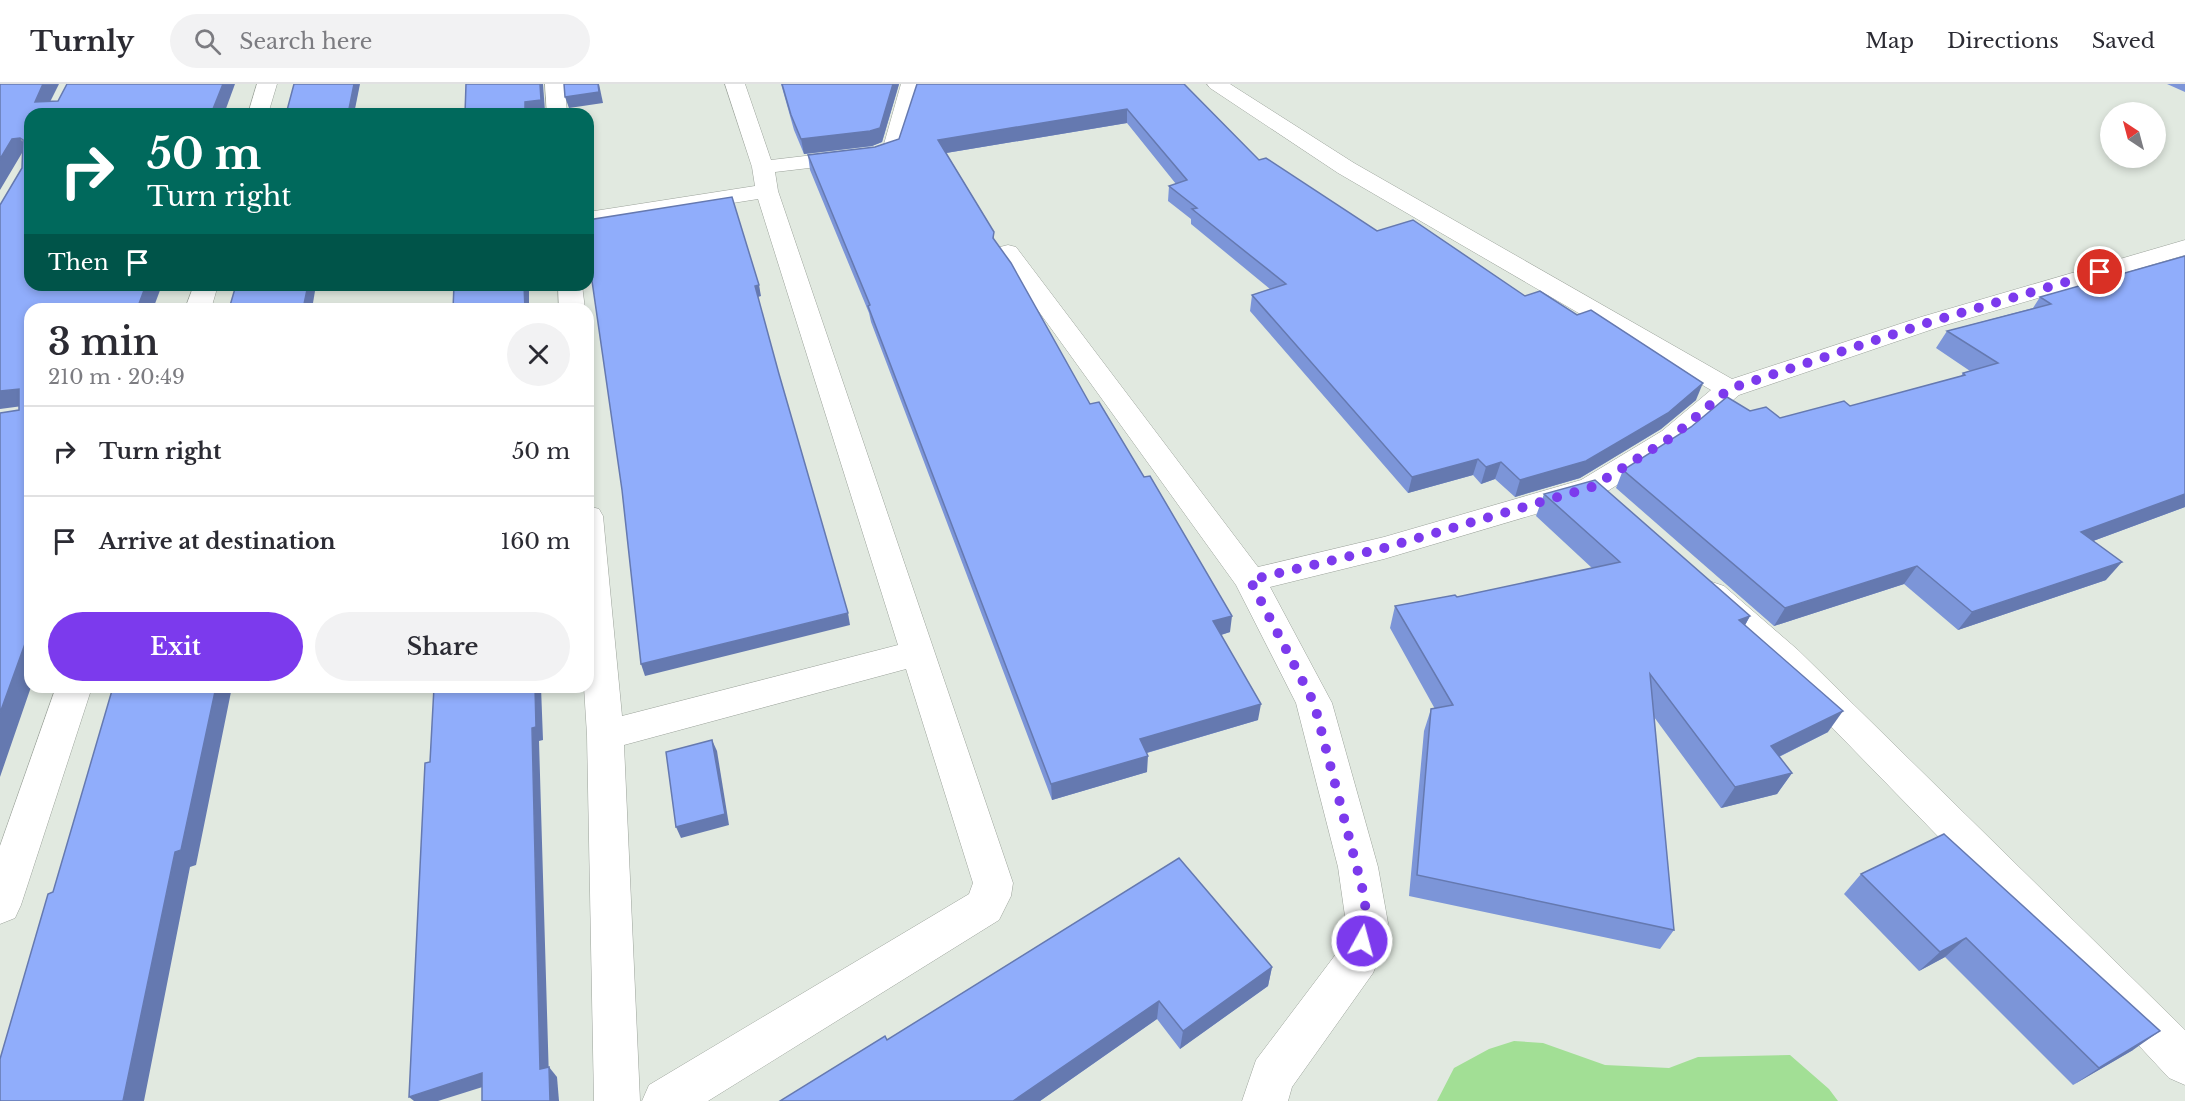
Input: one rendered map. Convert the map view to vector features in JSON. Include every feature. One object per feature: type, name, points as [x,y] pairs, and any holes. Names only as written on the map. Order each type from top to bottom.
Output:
[{"type":"street","points":[[260,108],[267,84]]},
{"type":"street","points":[[555,84],[557,108]]},
{"type":"street","points":[[665,1101],[984,907],[993,883],[735,84]]},
{"type":"street","points":[[594,218],[877,154],[893,148],[911,84]]},
{"type":"street","points":[[1217,84],[1346,168],[1729,389]]},
{"type":"street","points":[[1250,580],[1605,499],[1672,437],[1729,389],[1930,322],[2185,247]]},
{"type":"street","points":[[1008,252],[1250,580],[1314,703],[1358,867],[1367,923],[1358,959],[1272,1076],[1265,1101]]},
{"type":"street","points":[[1689,573],[1794,668],[2092,965],[2185,1062]]},
{"type":"street","points":[[594,593],[605,735],[617,1101]]},
{"type":"street","points":[[605,735],[918,652]]},
{"type":"street","points":[[0,905],[72,693]]},
{"type":"shaded area","points":[[1514,1041],[1543,1043],[1605,1065],[1669,1068],[1698,1057],[1790,1055],[1829,1089],[1838,1101],[1437,1101],[1454,1068],[1489,1049]]},
{"type":"building","points":[[0,84],[43,84],[35,102],[58,101],[67,84],[223,84],[213,108],[24,108],[24,291],[144,291],[139,303],[24,303],[24,647],[0,713],[0,413],[19,410],[19,389],[0,391],[0,205],[22,168],[23,140],[12,139],[0,159]]},
{"type":"building","points":[[294,84],[354,84],[349,108],[288,108]]},
{"type":"building","points":[[466,84],[540,84],[541,100],[525,102],[525,108],[465,108]]},
{"type":"building","points":[[564,84],[598,84],[599,92],[565,97]]},
{"type":"building","points":[[782,84],[893,84],[880,128],[801,139]]},
{"type":"building","points":[[917,84],[1184,84],[1259,160],[1266,158],[1377,231],[1413,220],[1525,296],[1540,291],[1577,315],[1591,310],[1703,383],[1668,413],[1586,461],[1520,480],[1501,462],[1486,467],[1478,459],[1412,477],[1252,295],[1286,284],[1192,209],[1197,208],[1169,186],[1187,180],[1127,109],[938,140],[994,232],[993,238],[1011,263],[1090,404],[1099,402],[1144,477],[1150,476],[1232,616],[1213,621],[1261,704],[1140,739],[1148,756],[1051,784],[868,306],[870,305],[808,155],[875,147],[899,139]]},
{"type":"building","points":[[732,197],[759,285],[755,286],[848,613],[641,664],[622,490],[593,291],[594,219]]},
{"type":"building","points":[[2185,256],[2185,494],[2081,532],[2122,562],[1972,612],[1917,566],[1785,608],[1623,470],[1691,427],[1727,397],[1750,411],[1766,407],[1780,418],[1844,401],[1850,406],[1965,375],[1963,373],[1998,363],[1947,331],[2051,304],[2040,297]]},
{"type":"building","points":[[234,291],[307,291],[304,303],[231,303]]},
{"type":"building","points":[[454,291],[524,291],[525,303],[453,303]]},
{"type":"building","points":[[1595,480],[1750,616],[1739,620],[1843,711],[1771,746],[1792,773],[1735,787],[1650,674],[1674,930],[1417,875],[1431,709],[1453,705],[1395,606],[1455,595],[1457,597],[1620,562],[1544,494]]},
{"type":"building","points":[[111,693],[215,693],[181,850],[175,852],[123,1101],[0,1101],[0,1059],[48,894],[53,892]]},
{"type":"building","points":[[434,693],[535,693],[536,727],[532,728],[540,1069],[549,1067],[550,1101],[482,1101],[482,1073],[409,1097],[425,763],[430,762]]},
{"type":"building","points":[[712,740],[725,814],[676,827],[666,752]]},
{"type":"building","points":[[1944,834],[2160,1031],[2099,1068],[1966,938],[1940,952],[1861,874]]},
{"type":"building","points":[[1179,858],[1272,967],[1183,1031],[1159,1001],[1013,1101],[780,1101],[885,1036],[887,1040]]},
{"type":"route","points":[[1362,941],[1367,923],[1364,895],[1314,703],[1250,580],[1384,548],[1592,487],[1672,437],[1729,389],[1930,322],[2100,272]]}]
